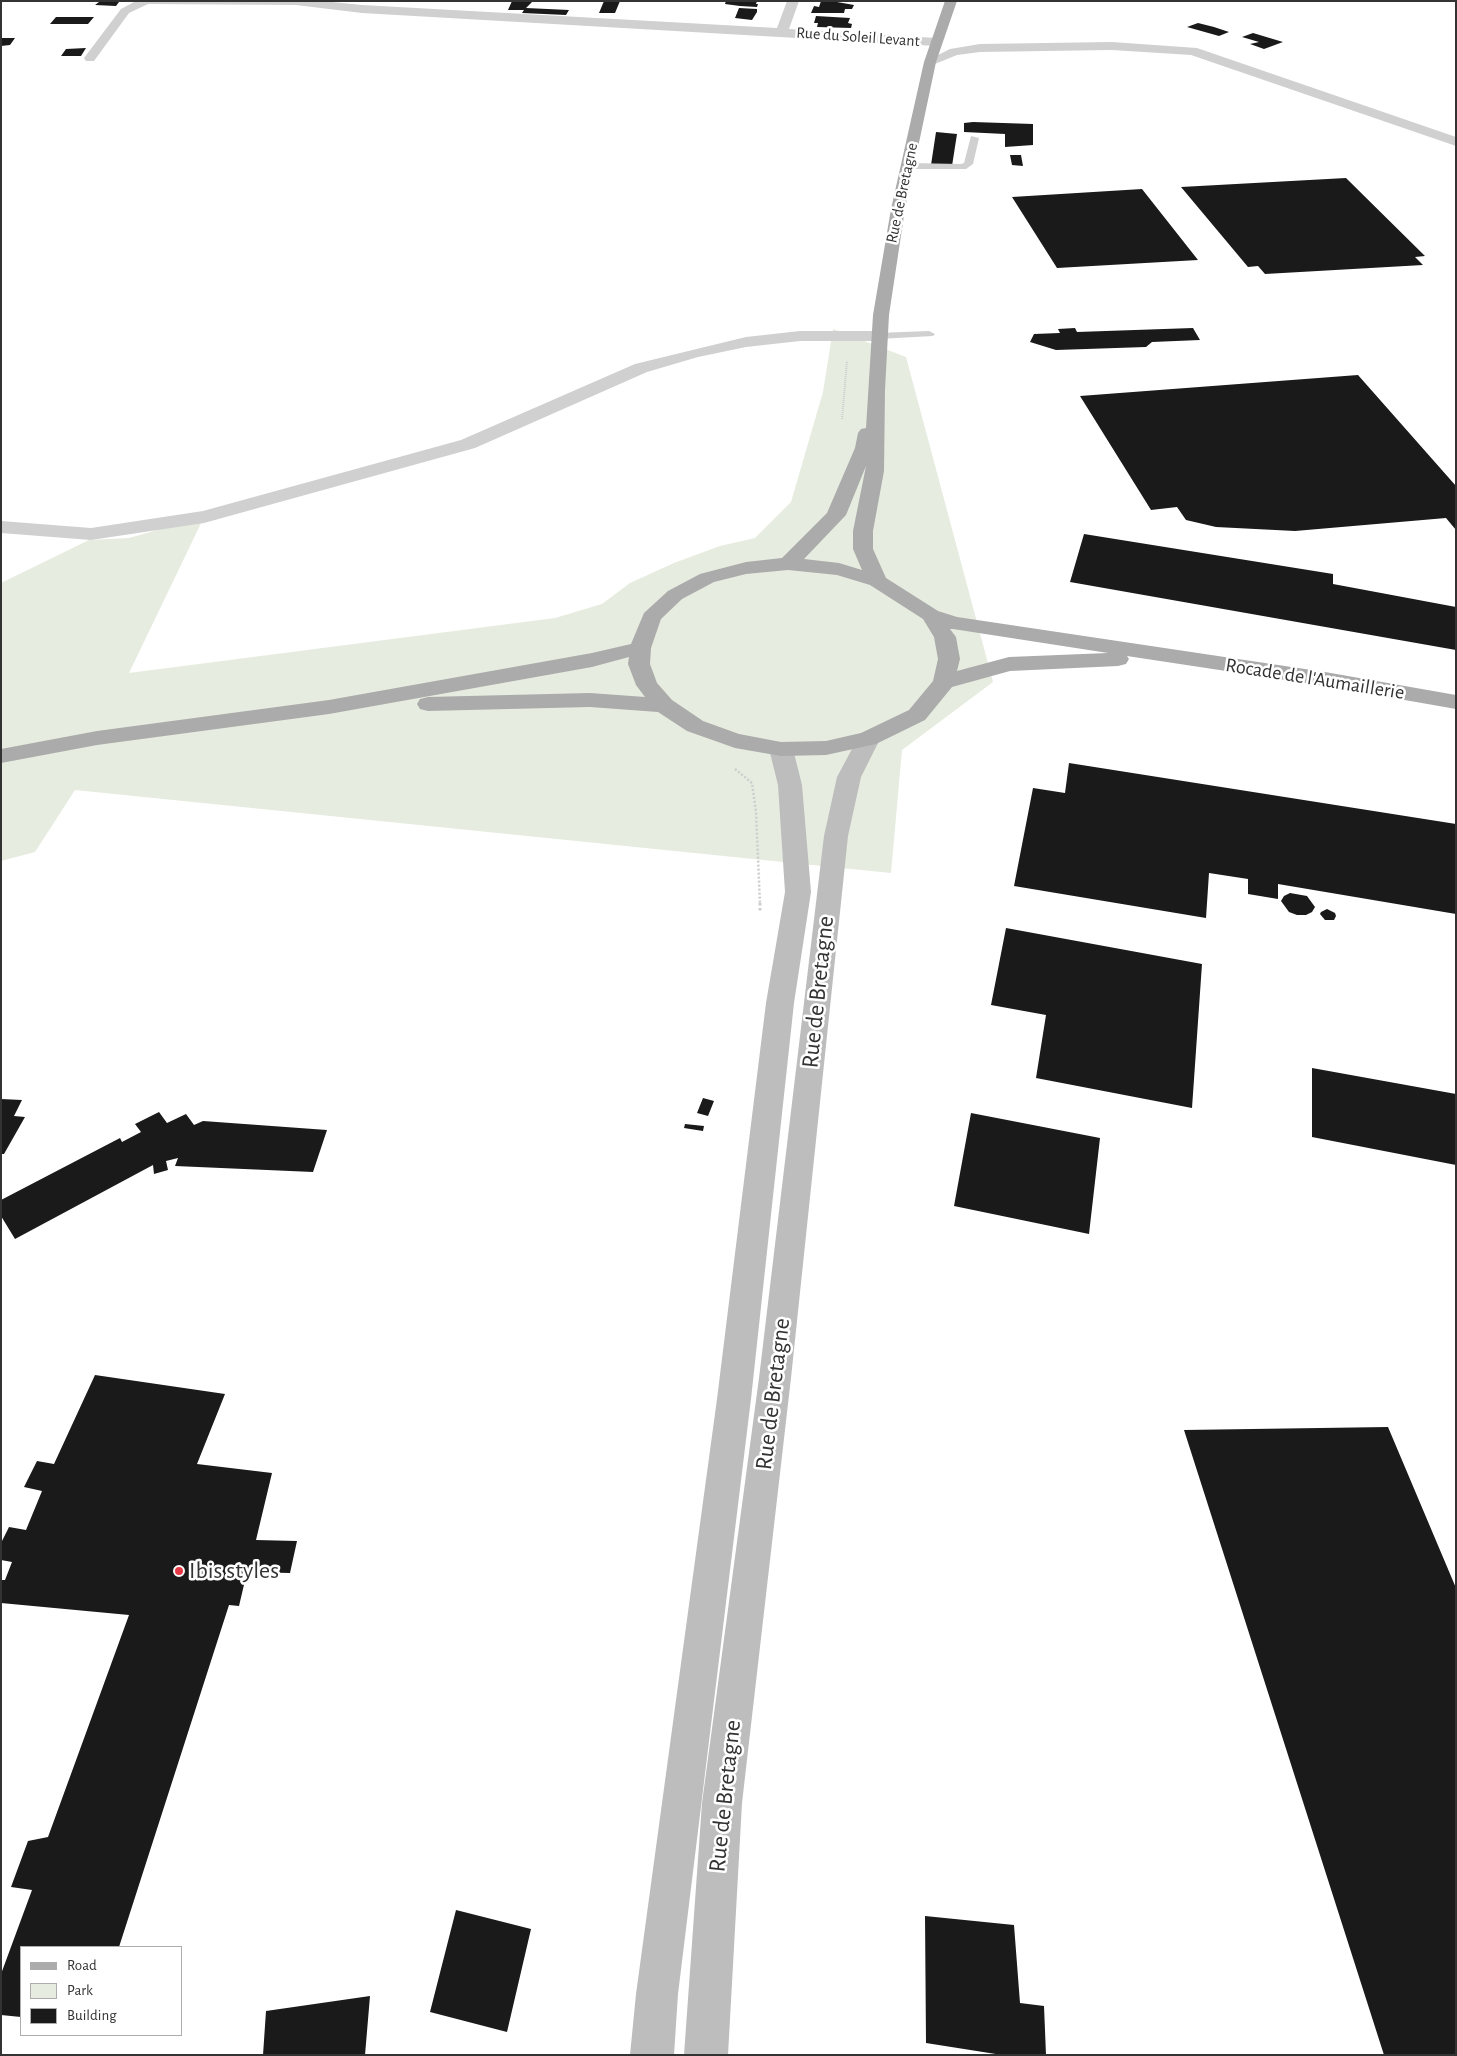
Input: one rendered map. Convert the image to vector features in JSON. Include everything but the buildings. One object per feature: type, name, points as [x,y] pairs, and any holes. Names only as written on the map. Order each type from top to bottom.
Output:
[{"type":"main road","name":"Rue de Bretagne","points":[[877,581],[863,549],[863,531],[875,472],[878,336],[888,262],[930,62],[951,1]]},
{"type":"main road","name":"Rue de Bretagne","points":[[788,564],[836,515],[864,448],[876,390]]},
{"type":"main road","points":[[788,564],[839,569],[877,581],[931,616],[945,637],[949,659],[944,682],[917,716],[868,739],[826,748],[781,749],[735,742],[694,726],[664,706],[647,685],[639,664],[640,648],[651,617],[675,595],[715,576],[746,568],[788,564]]},
{"type":"main road","name":"Rocade de l'Aumaillerie","points":[[931,616],[953,623],[1325,679],[1456,702]]},
{"type":"main road","points":[[1,756],[97,738],[329,707],[592,660],[640,648]]},
{"type":"main road","name":"Rocade de l'Aumaillerie","points":[[944,682],[1009,664],[1174,657]]},
{"type":"main road","points":[[329,707],[590,700],[664,706]]},
{"type":"main road","name":"Rue de Bretagne","points":[[706,2055],[722,1804],[775,1378],[818,984],[838,828],[849,776],[868,739]]},
{"type":"main road","name":"Rue de Bretagne","points":[[652,2055],[657,1994],[734,1399],[779,1013],[798,892],[790,785],[781,749]]},
{"type":"street","name":"Rue du Soleil Levant","points":[[793,1],[782,32],[936,42]]},
{"type":"street","points":[[90,58],[125,11],[144,2],[296,2],[362,9],[592,20],[782,32]]},
{"type":"street","points":[[930,62],[954,52],[998,47],[1112,46],[1193,51],[1456,142]]},
{"type":"street","points":[[1,527],[91,534],[204,517],[468,444],[641,368],[746,342],[800,336],[878,336]]},
{"type":"lane","points":[[908,166],[962,167],[968,164],[974,138]]},
{"type":"lane","points":[[878,336],[929,334]]},
{"type":"path","points":[[842,421],[848,336]]},
{"type":"path","points":[[732,767],[752,783],[757,829],[760,921]]},
{"type":"green space","points":[[833,329],[906,357],[993,682],[902,750],[891,873],[75,790],[35,852],[1,861],[1,583],[89,540],[129,538],[204,517],[129,673],[555,618],[602,604],[630,583],[674,563],[720,546],[755,538],[791,502],[823,392]]},
{"type":"place","name":"Ibis styles","points":[[179,1571]]}]
